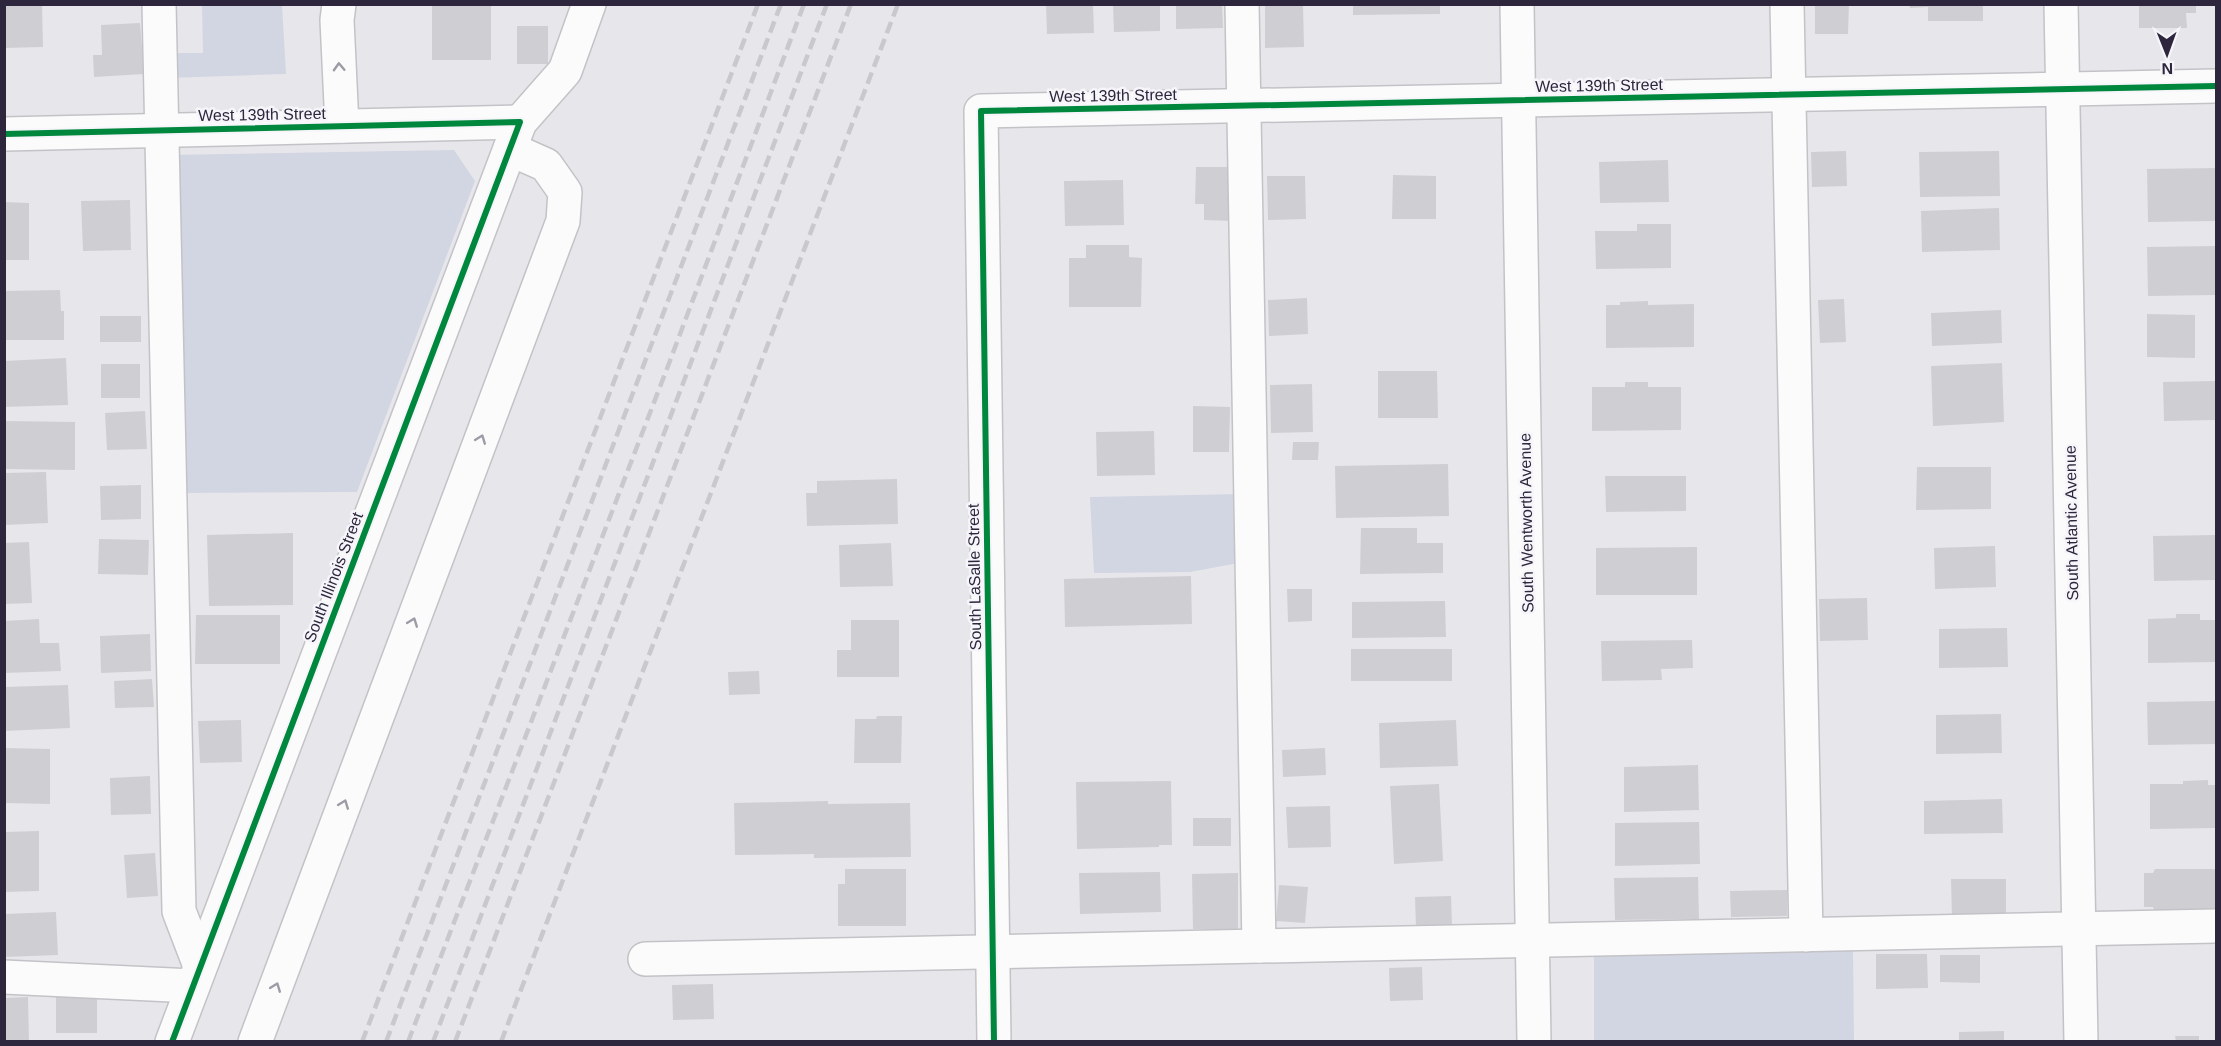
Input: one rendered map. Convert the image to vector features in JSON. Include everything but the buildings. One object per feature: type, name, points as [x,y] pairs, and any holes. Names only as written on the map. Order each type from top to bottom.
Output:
[{"type":"street","points":[[4,977],[196,976],[179,911],[159,4]]},
{"type":"street","points":[[339,4],[337,20],[342,126]]},
{"type":"street","name":"South Illinois Street","points":[[172,1041],[515,136],[564,70],[589,4]]},
{"type":"street","points":[[1242,4],[1259,946]]},
{"type":"street","name":"South Wentworth Avenue","points":[[1517,4],[1534,1041]]},
{"type":"street","points":[[1787,4],[1806,935]]},
{"type":"street","name":"South Atlantic Avenue","points":[[2061,4],[2081,1041]]},
{"type":"street","name":"West 139th Street","points":[[981,111],[2217,86]]},
{"type":"street","name":"South LaSalle Street","points":[[981,111],[994,1041]]},
{"type":"street","name":"West 139th Street","points":[[4,134],[342,126],[515,136]]},
{"type":"street","points":[[255,1041],[563,221],[565,192],[546,165],[515,136]]},
{"type":"street","points":[[645,959],[2217,926]]},
{"type":"shaded area","points":[[202,5],[282,5],[286,74],[169,78],[170,53],[203,53]]},
{"type":"shaded area","points":[[454,150],[475,181],[357,492],[179,493],[171,155]]},
{"type":"shaded area","points":[[1242,494],[1244,562],[1190,572],[1094,573],[1090,497]]},
{"type":"shaded area","points":[[1853,950],[1854,1041],[1594,1041],[1594,955]]},
{"type":"railway","points":[[362,1042],[758,4]]},
{"type":"railway","points":[[386,1042],[781,4]]},
{"type":"railway","points":[[408,1042],[668,366],[804,4]]},
{"type":"railway","points":[[433,1042],[827,4]]},
{"type":"railway","points":[[455,1042],[851,4]]},
{"type":"railway","points":[[501,1042],[898,4]]},
{"type":"cycle path","points":[[994,1042],[981,111],[2216,86]]},
{"type":"cycle path","points":[[4,134],[520,122],[172,1042]]}]
